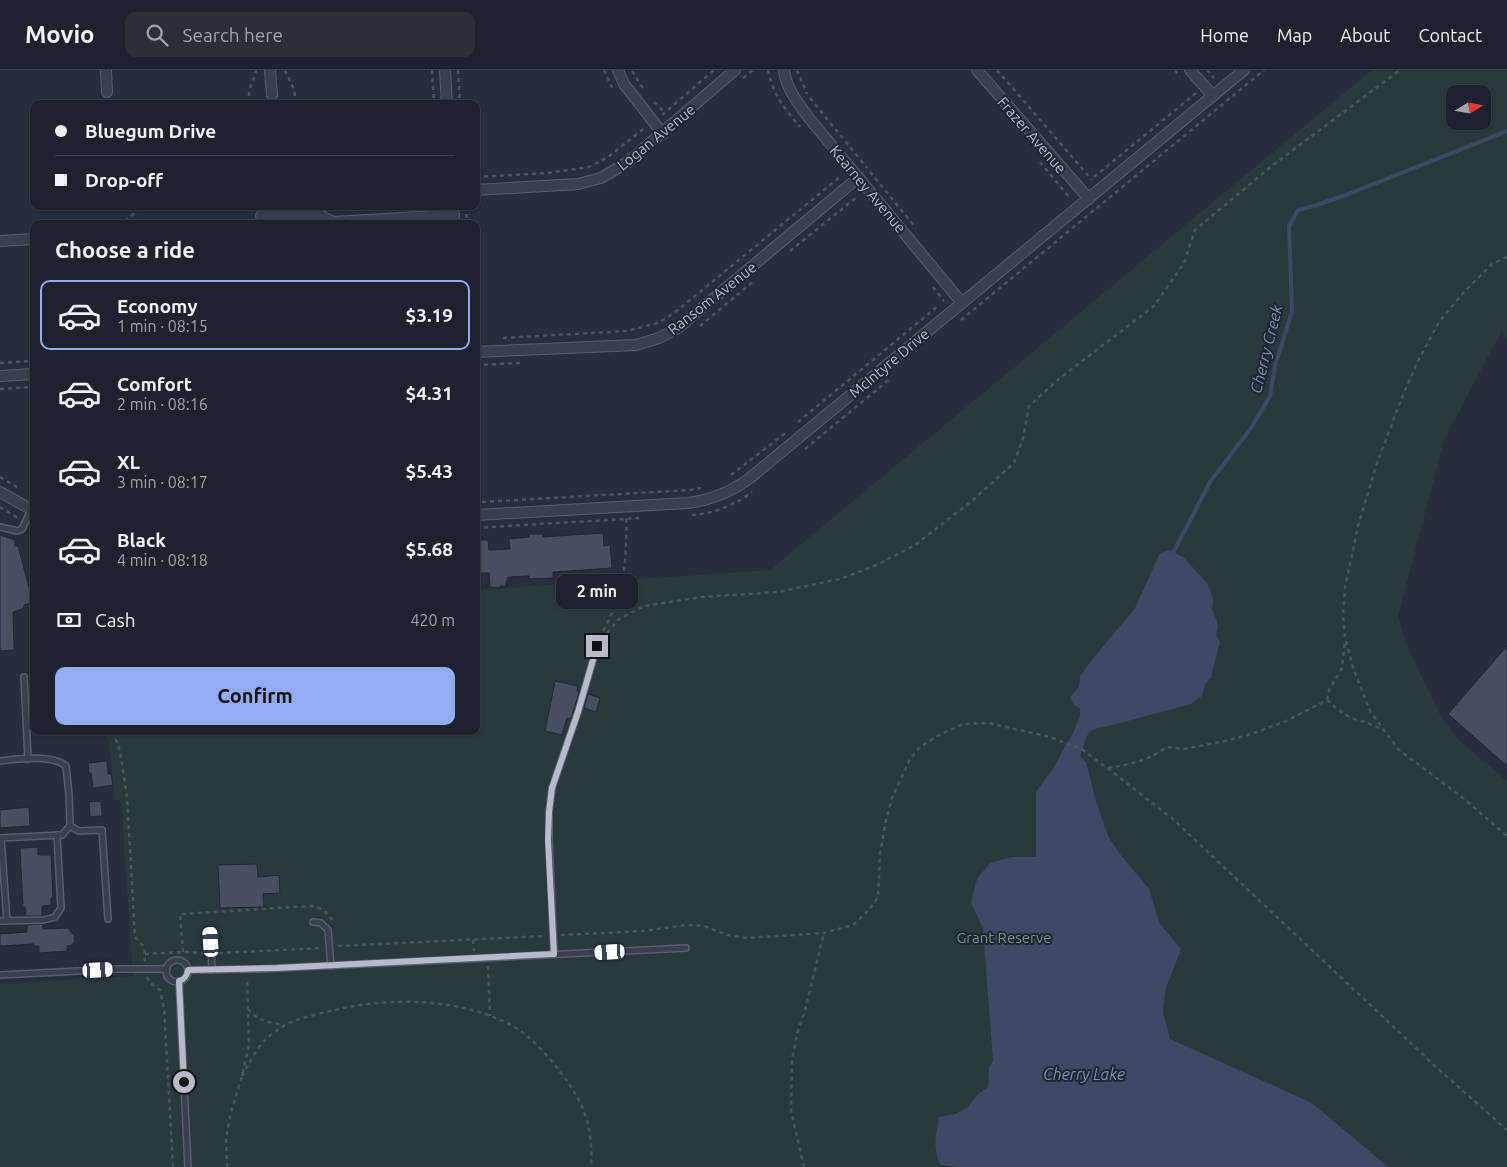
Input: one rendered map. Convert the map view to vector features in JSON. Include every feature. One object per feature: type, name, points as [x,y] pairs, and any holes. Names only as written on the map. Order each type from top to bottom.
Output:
[{"type":"street","points":[[106,70],[107,92]]},
{"type":"street","points":[[270,70],[272,95]]},
{"type":"street","points":[[445,70],[447,100]]},
{"type":"street","points":[[618,70],[624,84],[663,134]]},
{"type":"street","name":"Logan Avenue","points":[[480,190],[578,184],[601,178],[628,162],[663,134],[735,70]]},
{"type":"street","name":"Kearney Avenue","points":[[784,70],[794,97],[809,118],[860,177],[962,303]]},
{"type":"street","name":"Frazer Avenue","points":[[977,70],[1089,199]]},
{"type":"street","points":[[1190,70],[1213,96]]},
{"type":"street","name":"McIntyre Drive","points":[[480,515],[700,501],[721,496],[740,486],[1244,70]]},
{"type":"street","name":"Ransom Avenue","points":[[480,352],[636,345],[659,338],[678,328],[860,177]]},
{"type":"street","points":[[261,216],[318,214],[329,220]]},
{"type":"street","points":[[368,220],[454,215]]},
{"type":"street","points":[[0,241],[30,239]]},
{"type":"street","points":[[0,376],[30,374]]},
{"type":"street","points":[[0,492],[30,509]]},
{"type":"lane","points":[[0,527],[17,532],[22,530],[30,515]]},
{"type":"lane","points":[[554,954],[548,840],[552,788],[578,712],[597,646]]},
{"type":"lane","points":[[24,677],[28,759]]},
{"type":"lane","points":[[0,761],[50,759],[61,762],[66,766],[69,794],[70,826],[62,835],[1,838],[7,921]]},
{"type":"lane","points":[[70,826],[78,831],[102,830],[108,919]]},
{"type":"lane","points":[[0,922],[44,920],[55,917],[61,908],[57,835]]},
{"type":"lane","points":[[313,922],[320,923],[328,930],[331,966]]},
{"type":"lane","points":[[210,931],[212,970]]},
{"type":"lane","points":[[188,970],[331,966],[686,948]]},
{"type":"lane","points":[[178,960],[185,963],[188,970],[184,979],[174,981],[167,974],[167,969],[170,962],[178,960]]},
{"type":"lane","points":[[0,975],[118,969],[167,969]]},
{"type":"lane","points":[[179,981],[188,1167]]},
{"type":"path","points":[[249,100],[249,88],[256,70]]},
{"type":"path","points":[[285,70],[294,88],[295,100]]},
{"type":"path","points":[[432,70],[434,100]]},
{"type":"path","points":[[458,70],[460,100]]},
{"type":"path","points":[[631,70],[645,91]]},
{"type":"path","points":[[480,177],[548,173],[589,167],[608,157],[654,122],[714,70]]},
{"type":"path","points":[[797,70],[806,93],[920,232]]},
{"type":"path","points":[[998,70],[1092,180]]},
{"type":"path","points":[[1207,70],[1214,78]]},
{"type":"path","points":[[597,646],[619,619],[644,606],[702,597],[778,592],[840,579],[876,565],[915,545],[974,500],[1014,463],[1023,438],[1029,406],[1060,378],[1154,306],[1184,263],[1195,230],[1273,164],[1400,70]]},
{"type":"path","points":[[1066,201],[1219,74]]},
{"type":"path","points":[[650,98],[664,113]]},
{"type":"path","points":[[495,339],[627,331],[657,323],[684,306],[841,176]]},
{"type":"path","points":[[128,220],[138,210]]},
{"type":"path","points":[[1327,700],[1328,690],[1342,668],[1345,638],[1343,614],[1345,588],[1358,526],[1377,463],[1401,400],[1418,361],[1439,322],[1464,292],[1492,264],[1507,257]]},
{"type":"path","points":[[798,422],[954,293]]},
{"type":"path","points":[[0,363],[30,361]]},
{"type":"path","points":[[0,389],[30,387]]},
{"type":"path","points":[[730,477],[791,428]]},
{"type":"path","points":[[0,477],[25,492]]},
{"type":"path","points":[[480,502],[690,490],[704,487]]},
{"type":"path","points":[[0,507],[26,521]]},
{"type":"path","points":[[597,646],[621,588],[627,527],[625,507]]},
{"type":"path","points":[[1345,638],[1354,670],[1370,711],[1398,749],[1463,798],[1507,836]]},
{"type":"path","points":[[1327,700],[1351,718],[1385,731]]},
{"type":"path","points":[[1108,768],[1140,761],[1154,756],[1168,747],[1184,750],[1248,735],[1284,722],[1327,700]]},
{"type":"path","points":[[336,940],[337,946],[644,931],[686,925],[704,926],[727,935],[746,938],[824,933],[853,925],[869,910],[878,898],[880,854],[885,824],[892,798],[910,759],[920,747],[939,735],[963,724],[989,723],[1050,737],[1083,750],[1108,768],[1174,820],[1435,1066],[1507,1130]]},
{"type":"path","points":[[114,735],[120,751],[127,797],[136,937],[144,947],[147,977],[150,983],[160,990],[164,1008],[173,1167]]},
{"type":"path","points":[[183,952],[180,914],[312,906],[320,908],[328,914],[334,923]]},
{"type":"path","points":[[804,1167],[791,1111],[792,1060],[796,1034],[805,1010],[824,933]]},
{"type":"path","points":[[145,954],[212,953],[330,947]]},
{"type":"path","points":[[487,957],[490,1016]]},
{"type":"path","points":[[227,1167],[226,1139],[248,1045],[246,969]]},
{"type":"path","points":[[242,1076],[263,1042],[284,1025],[315,1014],[356,1005],[403,1001],[438,1004],[482,1012],[517,1028],[549,1056],[575,1090],[588,1120],[592,1151],[591,1167]]},
{"type":"path","points":[[248,1008],[254,1016],[264,1022],[284,1025]]},
{"type":"green space","name":"Grant Reserve","points":[[1372,70],[1507,70],[1507,340],[1502,330],[1444,440],[1398,617],[1407,646],[1440,715],[1459,740],[1507,781],[1507,1167],[0,1167],[0,984],[133,976],[121,800],[115,800],[109,741],[105,735],[480,735],[480,590],[770,570]],"holes":[[[1183,557],[1212,599],[1212,608],[1218,627],[1216,635],[1219,639],[1211,677],[1206,683],[1202,696],[1191,704],[1109,726],[1081,715],[1080,709],[1073,704],[1070,697],[1079,687],[1080,676],[1135,608],[1144,589]]]},
{"type":"water","name":"Cherry Lake","points":[[1168,550],[1183,557],[1208,584],[1213,599],[1212,608],[1218,627],[1216,635],[1220,642],[1211,677],[1206,683],[1202,696],[1191,704],[1094,729],[1088,735],[1080,756],[1086,762],[1095,798],[1108,836],[1119,853],[1149,889],[1160,924],[1181,949],[1165,991],[1163,1013],[1170,1039],[1312,1103],[1388,1167],[960,1167],[941,1165],[936,1154],[939,1117],[955,1114],[968,1107],[978,1094],[988,1087],[989,1068],[993,1061],[983,929],[971,902],[977,879],[990,863],[1012,857],[1036,857],[1036,792],[1056,764],[1072,736],[1080,715],[1080,709],[1073,704],[1070,697],[1079,687],[1080,676],[1135,608],[1160,553]]},
{"type":"building","points":[[603,533],[604,546],[610,545],[612,568],[553,572],[553,578],[529,579],[529,576],[508,577],[505,586],[500,586],[500,588],[490,587],[489,573],[480,573],[480,540],[488,540],[489,550],[510,549],[509,539],[529,537],[529,534],[543,534],[543,537]]},
{"type":"building","points":[[0,535],[15,540],[15,546],[18,546],[30,591],[30,603],[24,605],[24,608],[13,612],[14,650],[0,651]]},
{"type":"building","points":[[1507,646],[1507,766],[1448,714]]},
{"type":"building","points":[[555,681],[578,686],[577,691],[579,692],[571,719],[567,718],[562,735],[545,731]]},
{"type":"building","points":[[588,694],[600,698],[596,712],[584,708]]},
{"type":"building","points":[[107,761],[108,774],[111,774],[113,785],[93,788],[88,763]]},
{"type":"building","points":[[101,801],[102,816],[90,817],[89,802]]},
{"type":"building","points":[[29,807],[30,826],[0,828],[0,810]]},
{"type":"building","points":[[38,847],[38,855],[51,855],[53,898],[51,898],[51,905],[42,906],[42,916],[26,916],[25,907],[23,907],[20,848]]},
{"type":"building","points":[[257,864],[258,877],[279,875],[280,893],[263,894],[264,907],[220,908],[218,865]]},
{"type":"building","points":[[43,924],[43,929],[68,928],[75,941],[72,945],[67,946],[67,951],[39,953],[39,946],[34,946],[34,944],[0,946],[0,934],[27,932],[27,925]]},
{"type":"waterway","name":"Cherry Creek","points":[[1172,555],[1210,482],[1251,428],[1270,396],[1275,366],[1292,311],[1289,226],[1298,210],[1351,193],[1507,131]]},
{"type":"route","points":[[184,1082],[179,981],[184,979],[188,970],[277,968],[554,954],[548,840],[552,788],[578,712],[597,646]]}]
